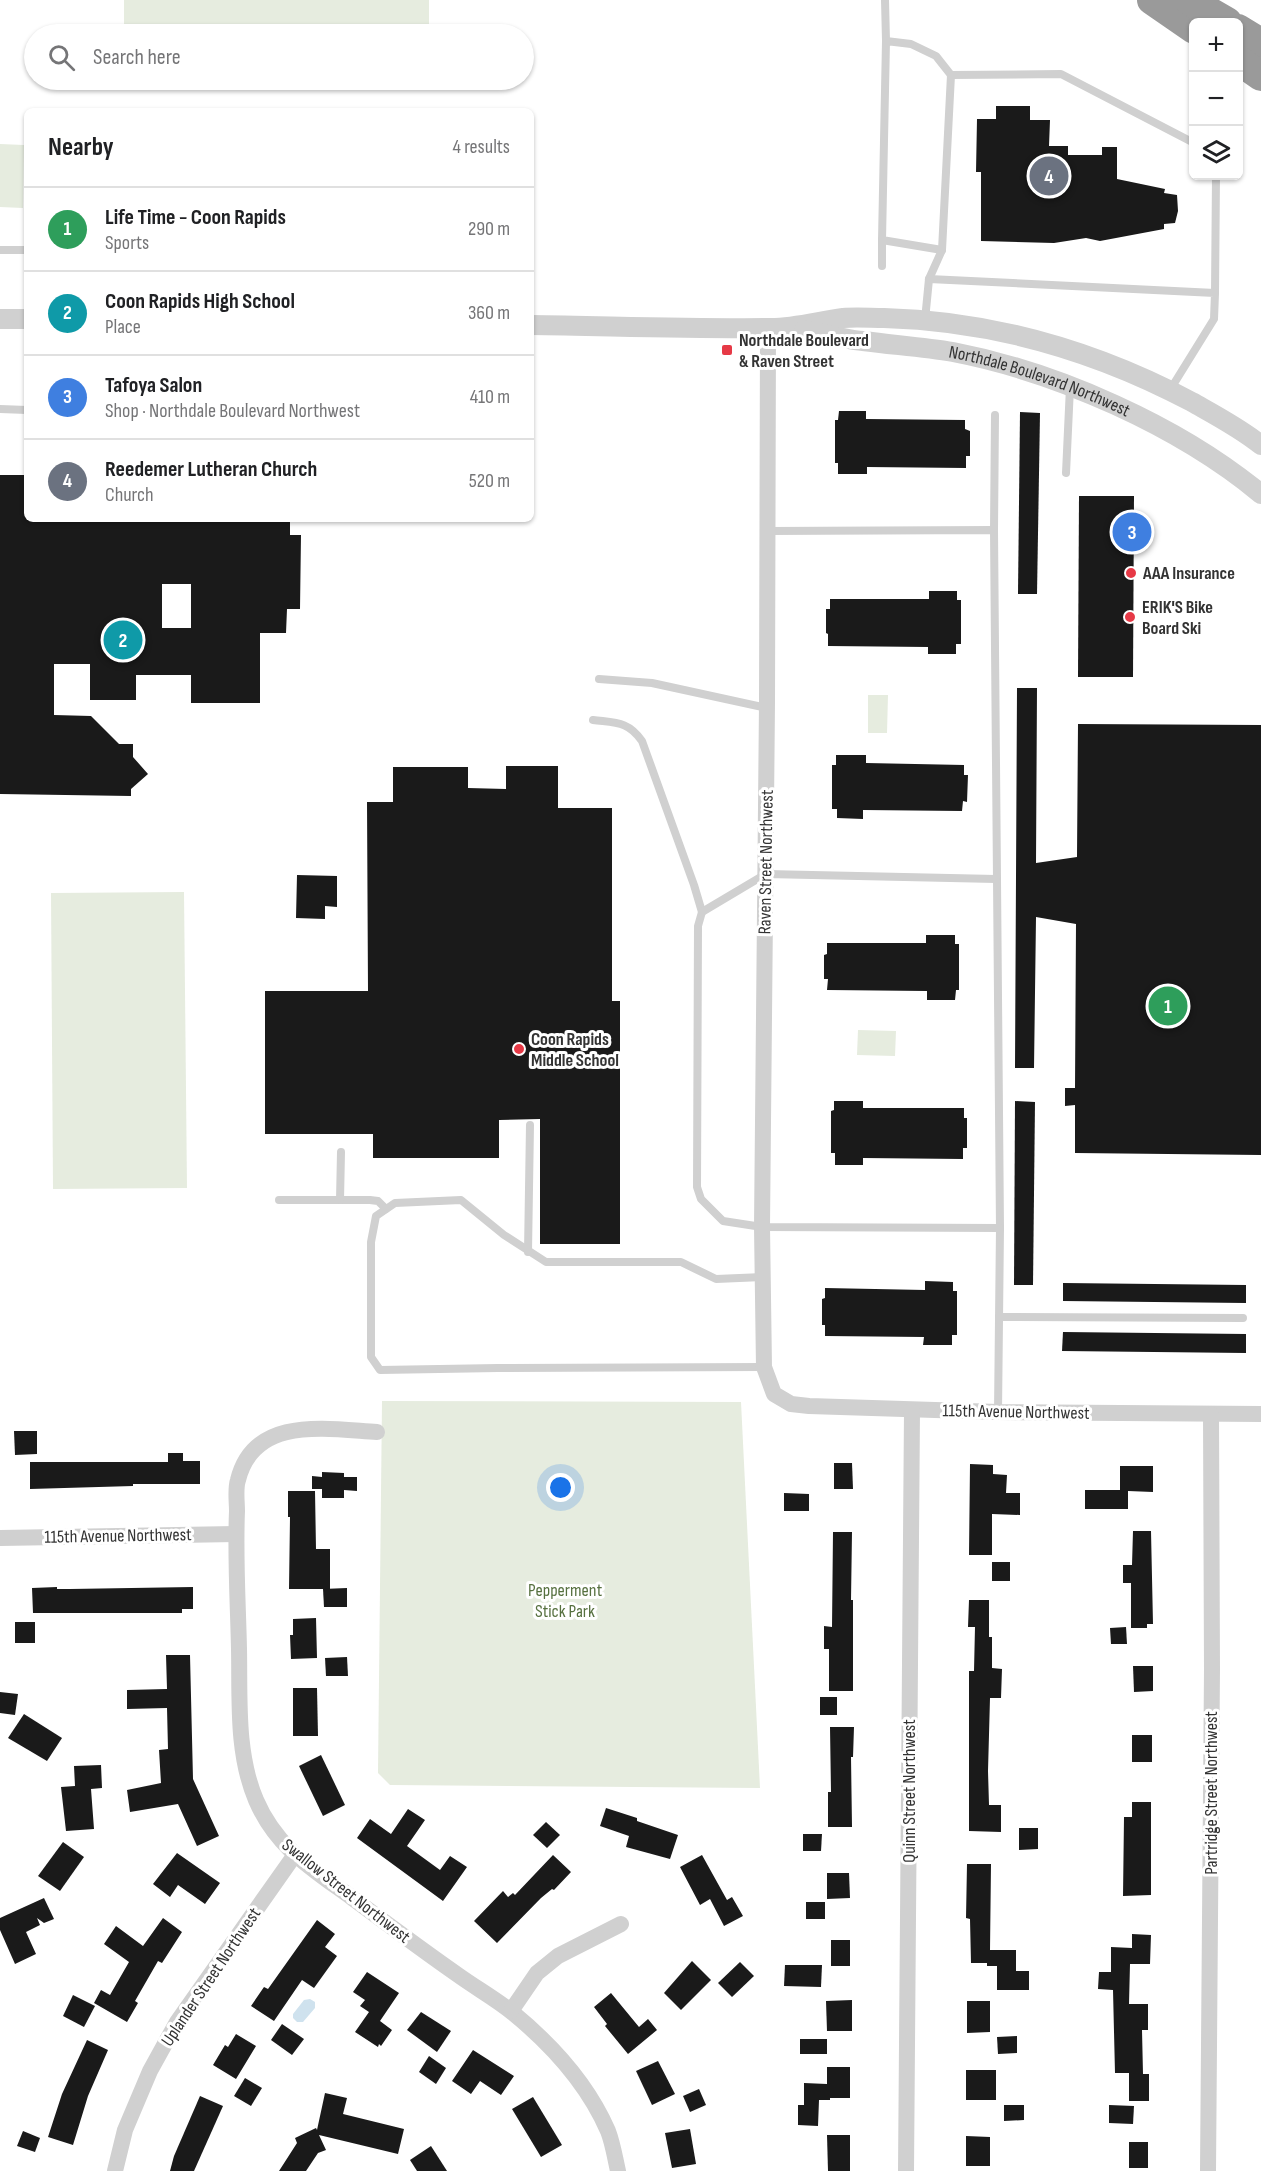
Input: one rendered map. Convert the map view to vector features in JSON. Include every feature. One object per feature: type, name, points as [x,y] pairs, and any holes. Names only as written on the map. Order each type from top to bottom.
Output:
[{"type":"highway","points":[[1152,0],[1189,26]]},
{"type":"highway","points":[[1189,0],[1220,18]]},
{"type":"highway","points":[[1243,32],[1261,43]]},
{"type":"highway","points":[[1243,63],[1261,76]]},
{"type":"street","name":"Northdale Boulevard Northwest","points":[[794,328],[843,318],[925,321],[1015,334],[1112,364],[1217,416],[1261,445]]},
{"type":"street","points":[[0,319],[24,319]]},
{"type":"street","name":"Northdale Boulevard Northwest","points":[[534,325],[794,328],[861,341],[953,352],[1002,363],[1070,387],[1173,434],[1223,464],[1261,494]]},
{"type":"street","name":"Raven Street Northwest","points":[[768,328],[762,1227],[764,1367],[774,1394]]},
{"type":"street","name":"115th Avenue Northwest","points":[[774,1394],[791,1404],[912,1411],[1261,1414]]},
{"type":"street","name":"Quinn Street Northwest","points":[[906,2171],[912,1411]]},
{"type":"street","name":"Partridge Street Northwest","points":[[1208,2171],[1212,1680],[1211,1415]]},
{"type":"street","name":"Swallow Street Northwest","points":[[377,1431],[307,1428],[283,1431],[264,1441],[247,1458],[237,1480],[236,1534],[242,1747],[247,1775],[256,1800],[271,1829],[294,1856],[511,2011],[539,2035],[560,2058],[595,2106],[609,2134],[618,2171]]},
{"type":"street","name":"115th Avenue Northwest","points":[[0,1538],[236,1534]]},
{"type":"street","name":"Uplander Street Northwest","points":[[115,2171],[125,2130],[150,2071],[177,2022],[294,1856]]},
{"type":"street","points":[[511,2011],[537,1973],[558,1956],[621,1924]]},
{"type":"lane","points":[[882,266],[885,0]]},
{"type":"lane","points":[[886,41],[911,44],[936,56],[951,75],[942,250],[929,279],[925,321]]},
{"type":"lane","points":[[951,75],[1061,74],[1189,140]]},
{"type":"lane","points":[[1170,391],[1214,320],[1216,180]]},
{"type":"lane","points":[[882,240],[942,250]]},
{"type":"lane","points":[[0,249],[24,250]]},
{"type":"lane","points":[[929,279],[1215,293]]},
{"type":"lane","points":[[1066,473],[1070,387]]},
{"type":"lane","points":[[0,410],[24,410]]},
{"type":"lane","points":[[995,415],[996,879],[1000,1228],[998,1412]]},
{"type":"lane","points":[[768,531],[994,530]]},
{"type":"lane","points":[[599,679],[652,683],[767,708]]},
{"type":"lane","points":[[593,720],[622,723],[634,730],[642,741],[702,912],[698,926],[696,1187],[701,1199],[723,1221],[762,1227],[1000,1228]]},
{"type":"lane","points":[[702,912],[766,874],[996,879]]},
{"type":"lane","points":[[528,1252],[530,1125]]},
{"type":"lane","points":[[340,1200],[341,1152]]},
{"type":"lane","points":[[279,1200],[378,1201],[386,1209]]},
{"type":"lane","points":[[763,1277],[716,1279],[681,1262],[546,1262],[528,1252],[460,1200],[395,1203],[376,1216],[371,1242],[371,1357],[380,1370],[764,1367]]},
{"type":"lane","points":[[999,1317],[1243,1318]]},
{"type":"green space","points":[[124,0],[429,0],[429,24],[124,24]]},
{"type":"green space","points":[[0,144],[24,145],[23,208],[0,207]]},
{"type":"green space","points":[[868,695],[888,695],[887,733],[868,733]]},
{"type":"green space","points":[[184,892],[187,1188],[53,1189],[51,893]]},
{"type":"green space","points":[[858,1030],[896,1031],[895,1056],[857,1055]]},
{"type":"green space","name":"Pepperment Stick Park","points":[[382,1401],[741,1402],[760,1788],[390,1785],[378,1773]]},
{"type":"water","points":[[310,1999],[315,2002],[315,2008],[303,2022],[297,2022],[293,2014],[304,2000]]},
{"type":"building","points":[[996,106],[1030,106],[1030,120],[1050,120],[1049,146],[1068,146],[1068,155],[1102,155],[1102,147],[1117,147],[1117,179],[1165,189],[1164,193],[1177,195],[1178,211],[1175,223],[1164,224],[1164,229],[1100,241],[1086,238],[1054,243],[981,241],[981,172],[976,172],[977,119],[996,119]]},
{"type":"building","points":[[839,411],[866,411],[866,419],[965,420],[965,429],[970,431],[970,456],[966,456],[966,468],[867,467],[867,474],[838,474],[838,463],[835,463],[835,420],[838,420]]},
{"type":"building","points":[[1020,412],[1040,413],[1037,594],[1018,594]]},
{"type":"building","points":[[0,475],[24,475],[24,522],[290,522],[290,535],[301,535],[300,609],[287,609],[286,633],[260,633],[260,703],[191,703],[191,675],[136,675],[136,700],[90,700],[90,664],[54,664],[54,715],[91,716],[119,744],[133,744],[133,757],[148,774],[131,789],[131,796],[0,794]],"holes":[[[162,584],[191,584],[191,628],[162,628]]]},
{"type":"building","points":[[1079,496],[1134,496],[1133,677],[1078,677]]},
{"type":"building","points":[[929,591],[957,591],[957,600],[961,600],[961,644],[956,644],[956,654],[928,654],[928,647],[828,646],[826,609],[830,609],[830,599],[929,599]]},
{"type":"building","points":[[1017,688],[1037,688],[1036,863],[1077,857],[1078,724],[1261,725],[1261,1155],[1075,1153],[1075,1105],[1065,1106],[1065,1088],[1075,1088],[1076,924],[1036,917],[1034,1068],[1015,1068]]},
{"type":"building","points":[[836,755],[866,755],[866,763],[964,765],[964,775],[968,775],[967,802],[963,801],[962,811],[863,810],[863,819],[837,818],[837,809],[832,809],[832,765],[836,765]]},
{"type":"building","name":"Coon Rapids Middle School","points":[[506,766],[558,766],[558,808],[612,808],[612,1001],[620,1001],[620,1244],[540,1244],[540,1119],[499,1120],[499,1158],[373,1158],[373,1134],[265,1134],[265,991],[368,991],[367,802],[393,802],[393,767],[468,767],[468,788],[506,789]]},
{"type":"building","points":[[297,875],[337,876],[337,907],[325,906],[325,919],[296,918]]},
{"type":"building","points":[[926,935],[955,935],[955,944],[959,944],[959,990],[956,990],[955,1000],[927,1000],[927,991],[827,990],[828,979],[824,979],[824,955],[827,954],[827,943],[926,943]]},
{"type":"building","points":[[834,1101],[863,1101],[863,1108],[964,1108],[964,1118],[967,1118],[967,1148],[963,1148],[963,1159],[863,1158],[863,1165],[835,1165],[835,1153],[831,1153],[831,1111],[834,1110]]},
{"type":"building","points":[[1015,1101],[1035,1102],[1033,1285],[1014,1285]]},
{"type":"building","points":[[925,1281],[953,1282],[953,1291],[957,1291],[957,1335],[952,1335],[952,1345],[923,1345],[924,1337],[825,1336],[825,1325],[822,1325],[822,1299],[825,1298],[825,1288],[925,1290]]},
{"type":"building","points":[[1063,1283],[1246,1285],[1246,1303],[1063,1301]]},
{"type":"building","points":[[1063,1332],[1246,1334],[1246,1353],[1062,1351]]},
{"type":"building","points":[[14,1431],[37,1431],[37,1454],[15,1455]]},
{"type":"building","points":[[168,1453],[183,1453],[183,1461],[200,1461],[200,1484],[133,1484],[133,1486],[30,1489],[30,1462],[168,1462]]},
{"type":"building","points":[[834,1463],[852,1463],[853,1489],[834,1489]]},
{"type":"building","points":[[970,1464],[993,1465],[993,1474],[1007,1475],[1006,1493],[1020,1493],[1020,1515],[992,1514],[992,1555],[969,1555]]},
{"type":"building","points":[[1120,1466],[1153,1466],[1153,1492],[1128,1491],[1128,1509],[1085,1509],[1085,1490],[1120,1490]]},
{"type":"building","points":[[322,1472],[344,1473],[344,1477],[357,1477],[357,1491],[344,1490],[344,1498],[322,1498],[322,1489],[312,1489],[312,1476],[322,1477]]},
{"type":"building","points":[[288,1491],[315,1491],[316,1549],[330,1549],[330,1589],[289,1589]]},
{"type":"building","points":[[784,1493],[809,1494],[809,1511],[784,1511]]},
{"type":"building","points":[[1133,1531],[1151,1531],[1153,1624],[1147,1624],[1147,1628],[1131,1628],[1131,1583],[1123,1583],[1123,1565],[1132,1565]]},
{"type":"building","points":[[833,1532],[852,1532],[853,1691],[829,1691],[829,1649],[824,1649],[824,1626],[832,1627]]},
{"type":"building","points":[[992,1562],[1010,1562],[1010,1581],[992,1581]]},
{"type":"building","points":[[57,1587],[57,1589],[70,1589],[193,1587],[193,1609],[182,1609],[182,1613],[33,1613],[32,1588]]},
{"type":"building","points":[[347,1588],[347,1607],[324,1607],[323,1589]]},
{"type":"building","points":[[969,1600],[989,1600],[992,1668],[1002,1669],[1001,1698],[990,1698],[988,1771],[989,1805],[1001,1805],[1001,1832],[969,1831],[969,1671],[974,1671],[975,1627],[968,1627]]},
{"type":"building","points":[[316,1618],[317,1658],[291,1659],[290,1635],[293,1635],[293,1619]]},
{"type":"building","points":[[15,1622],[35,1622],[35,1643],[15,1643]]},
{"type":"building","points":[[1126,1627],[1127,1644],[1111,1644],[1110,1628]]},
{"type":"building","points":[[166,1655],[190,1655],[193,1779],[219,1836],[197,1846],[178,1804],[130,1812],[127,1790],[161,1783],[159,1750],[168,1749],[167,1708],[127,1709],[127,1690],[167,1689]]},
{"type":"building","points":[[347,1657],[348,1676],[326,1676],[325,1658]]},
{"type":"building","points":[[1133,1666],[1153,1666],[1153,1691],[1134,1692]]},
{"type":"building","points":[[293,1688],[317,1688],[318,1736],[293,1736]]},
{"type":"building","points":[[0,1692],[18,1694],[15,1715],[0,1713]]},
{"type":"building","points":[[820,1697],[837,1697],[837,1715],[820,1715]]},
{"type":"building","points":[[24,1714],[62,1738],[47,1761],[8,1738]]},
{"type":"building","points":[[830,1727],[854,1727],[853,1757],[851,1757],[852,1827],[828,1827],[828,1792],[831,1792]]},
{"type":"building","points":[[1132,1735],[1152,1735],[1152,1762],[1132,1762]]},
{"type":"building","points":[[321,1755],[345,1805],[323,1816],[299,1766]]},
{"type":"building","points":[[101,1765],[102,1788],[91,1789],[94,1829],[66,1831],[61,1787],[75,1786],[74,1766]]},
{"type":"building","points":[[1132,1802],[1151,1802],[1151,1895],[1123,1896],[1124,1817],[1132,1817]]},
{"type":"building","points":[[606,1808],[678,1835],[670,1859],[626,1847],[629,1836],[600,1826]]},
{"type":"building","points":[[408,1809],[425,1820],[407,1846],[440,1870],[450,1856],[467,1867],[443,1901],[357,1838],[370,1819],[391,1834]]},
{"type":"building","points":[[546,1822],[560,1835],[547,1848],[533,1835]]},
{"type":"building","points":[[1019,1828],[1038,1828],[1038,1849],[1019,1850]]},
{"type":"building","points":[[803,1834],[822,1834],[821,1851],[803,1851]]},
{"type":"building","points":[[63,1842],[84,1857],[60,1891],[38,1876]]},
{"type":"building","points":[[177,1853],[220,1883],[205,1904],[178,1885],[170,1897],[153,1884]]},
{"type":"building","points":[[553,1855],[571,1872],[554,1890],[552,1889],[541,1898],[497,1943],[474,1921],[503,1891],[508,1897],[513,1893],[515,1895]]},
{"type":"building","points":[[702,1855],[727,1900],[732,1897],[743,1916],[724,1926],[710,1899],[700,1905],[680,1867]]},
{"type":"building","points":[[967,1864],[991,1864],[990,1950],[1016,1950],[1016,1971],[1029,1971],[1029,1990],[997,1990],[997,1966],[987,1966],[987,1963],[971,1963],[970,1919],[966,1918]]},
{"type":"building","points":[[827,1873],[849,1873],[850,1898],[827,1899]]},
{"type":"building","points":[[44,1898],[54,1919],[44,1923],[37,1918],[40,1925],[26,1932],[36,1954],[15,1964],[0,1930],[0,1918]]},
{"type":"building","points":[[806,1902],[825,1902],[825,1919],[806,1919]]},
{"type":"building","points":[[163,1918],[182,1932],[162,1963],[158,1961],[135,2001],[138,2003],[127,2022],[94,2003],[101,1990],[110,1995],[129,1962],[104,1944],[116,1926],[143,1946]]},
{"type":"building","points":[[317,1920],[335,1934],[325,1947],[337,1956],[314,1988],[302,1980],[274,2021],[251,2006],[264,1987],[268,1989]]},
{"type":"building","points":[[1132,1934],[1151,1935],[1150,1964],[1130,1964],[1129,2004],[1148,2004],[1148,2030],[1142,2030],[1143,2074],[1149,2074],[1149,2101],[1129,2101],[1129,2073],[1115,2073],[1113,1990],[1098,1989],[1099,1972],[1111,1972],[1111,1947],[1132,1948]]},
{"type":"building","points":[[831,1940],[850,1940],[850,1966],[831,1966]]},
{"type":"building","points":[[692,1961],[711,1980],[681,2010],[664,1993]]},
{"type":"building","points":[[740,1962],[754,1976],[732,1997],[718,1983]]},
{"type":"building","points":[[785,1965],[822,1965],[821,1987],[784,1986]]},
{"type":"building","points":[[367,1972],[399,1993],[380,2021],[392,2030],[378,2047],[355,2032],[369,2012],[360,2006],[365,2000],[353,1992]]},
{"type":"building","points":[[611,1993],[639,2027],[648,2019],[657,2030],[628,2054],[605,2026],[607,2024],[594,2007]]},
{"type":"building","points":[[73,1995],[95,2006],[84,2027],[63,2016]]},
{"type":"building","points":[[852,2000],[852,2031],[827,2031],[826,2001]]},
{"type":"building","points":[[967,2001],[990,2001],[990,2032],[967,2033]]},
{"type":"building","points":[[421,2012],[451,2031],[437,2052],[407,2030]]},
{"type":"building","points":[[282,2024],[304,2039],[292,2055],[271,2040]]},
{"type":"building","points":[[236,2034],[256,2046],[236,2079],[213,2065],[225,2045],[228,2047]]},
{"type":"building","points":[[1017,2036],[1017,2053],[998,2054],[997,2037]]},
{"type":"building","points":[[800,2039],[827,2039],[827,2054],[800,2054]]},
{"type":"building","points":[[87,2040],[108,2050],[88,2096],[73,2145],[48,2137],[62,2094]]},
{"type":"building","points":[[473,2050],[514,2076],[501,2095],[480,2081],[471,2094],[452,2081]]},
{"type":"building","points":[[429,2056],[446,2068],[436,2084],[419,2072]]},
{"type":"building","points":[[658,2061],[675,2094],[652,2105],[636,2071]]},
{"type":"building","points":[[827,2067],[850,2067],[850,2098],[819,2100],[818,2126],[798,2125],[798,2105],[804,2105],[804,2083],[827,2084]]},
{"type":"building","points":[[966,2070],[996,2070],[996,2100],[966,2100]]},
{"type":"building","points":[[245,2078],[262,2088],[251,2106],[234,2096]]},
{"type":"building","points":[[699,2089],[706,2105],[690,2112],[683,2096]]},
{"type":"building","points":[[325,2093],[347,2098],[343,2114],[404,2129],[398,2154],[319,2135],[326,2150],[318,2153],[306,2171],[279,2171],[297,2143],[295,2138],[316,2128],[317,2130]]},
{"type":"building","points":[[200,2096],[223,2106],[194,2171],[170,2171],[174,2156]]},
{"type":"building","points":[[533,2097],[562,2145],[541,2157],[512,2109]]},
{"type":"building","points":[[1004,2105],[1024,2105],[1024,2120],[1004,2121]]},
{"type":"building","points":[[1109,2105],[1134,2106],[1133,2124],[1109,2123]]},
{"type":"building","points":[[690,2129],[696,2164],[672,2168],[665,2133]]},
{"type":"building","points":[[23,2131],[40,2138],[35,2152],[17,2146]]},
{"type":"building","points":[[827,2135],[850,2135],[850,2171],[828,2171]]},
{"type":"building","points":[[966,2136],[990,2137],[990,2166],[966,2166]]},
{"type":"building","points":[[1129,2142],[1148,2142],[1148,2168],[1129,2168]]},
{"type":"building","points":[[431,2146],[447,2171],[417,2171],[410,2160]]},
{"type":"place","name":"Reedemer Lutheran Church","points":[[1049,176]]},
{"type":"place","name":"Northdale Boulevard & Raven Street","points":[[727,350]]},
{"type":"place","name":"Tafoya Salon","points":[[1132,532]]},
{"type":"place","name":"AAA Insurance","points":[[1131,573]]},
{"type":"place","name":"ERIK'S Bike Board Ski","points":[[1130,617]]},
{"type":"place","name":"Coon Rapids High School","points":[[123,640]]},
{"type":"place","name":"Life Time - Coon Rapids","points":[[1168,1006]]},
{"type":"place","name":"Coon Rapids Middle School","points":[[519,1049]]}]
